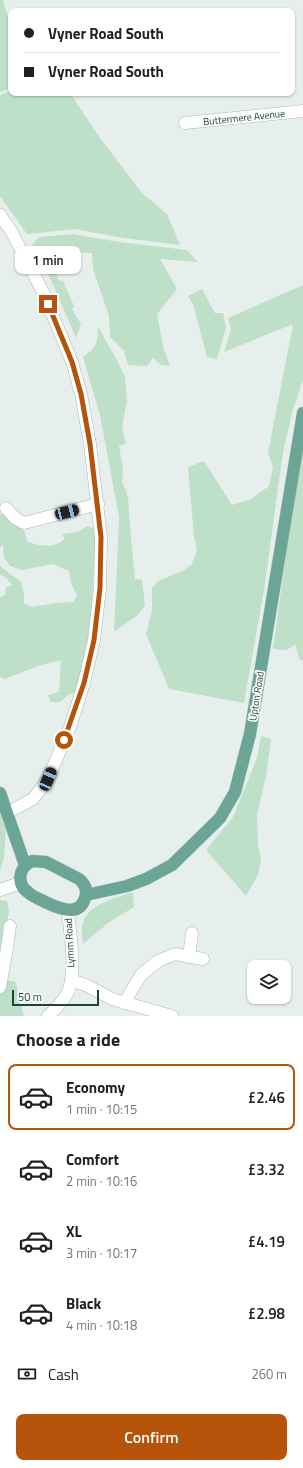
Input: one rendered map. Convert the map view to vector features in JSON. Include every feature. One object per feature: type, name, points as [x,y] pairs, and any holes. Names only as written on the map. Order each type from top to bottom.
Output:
[{"type":"main road","name":"Upton Road","points":[[86,895],[127,886],[146,879],[172,864],[220,818],[235,792],[250,734],[303,413]]},
{"type":"main road","points":[[0,793],[26,864]]},
{"type":"main road","points":[[32,862],[46,862],[72,875],[84,883],[86,888],[84,901],[79,907],[68,910],[59,909],[30,894],[20,883],[20,875],[26,864],[32,862]]},
{"type":"street","name":"Buttermere Avenue","points":[[185,123],[303,111]]},
{"type":"street","points":[[0,215],[11,231],[43,292],[72,362],[81,394],[90,444],[101,537],[100,588],[94,640],[84,683],[70,727],[48,779],[33,799],[8,813]]},
{"type":"street","points":[[6,508],[15,518],[24,523],[98,504]]},
{"type":"street","points":[[0,890],[20,883]]},
{"type":"street","name":"Lymm Road","points":[[48,1016],[60,1004],[68,992],[71,980],[72,966],[68,910]]},
{"type":"street","points":[[0,987],[10,926]]},
{"type":"street","points":[[189,957],[192,933]]},
{"type":"street","points":[[124,1003],[141,976],[158,961],[175,954],[203,959]]},
{"type":"street","points":[[71,980],[88,986],[112,999],[150,1013],[172,1016]]},
{"type":"green space","points":[[0,0],[3,0],[8,18],[8,89],[0,92]]},
{"type":"green space","points":[[8,92],[8,96],[72,96],[100,138],[142,193],[167,214],[180,245],[117,237],[75,229],[27,234],[0,196],[0,95]]},
{"type":"green space","points":[[73,234],[119,242],[187,250],[198,262],[160,259],[177,289],[157,314],[164,350],[170,366],[161,365],[153,358],[147,366],[128,365],[124,351],[110,337],[109,316],[93,269],[92,253],[53,251],[58,280],[63,281],[74,306],[72,309],[81,324],[76,338],[51,280],[32,245],[39,237]]},
{"type":"green space","points":[[303,285],[303,380],[293,410],[283,452],[264,590],[244,703],[169,689],[146,634],[152,610],[152,588],[158,581],[184,570],[192,564],[197,550],[194,536],[188,467],[204,461],[232,505],[251,499],[269,486],[273,467],[268,453],[293,324],[224,352],[231,329],[228,318]]},
{"type":"green space","points":[[202,289],[215,313],[223,313],[226,328],[217,359],[207,357],[193,304],[188,296]]},
{"type":"green space","points":[[98,327],[125,377],[127,401],[122,427],[126,444],[119,446],[123,469],[122,481],[128,497],[135,579],[142,580],[145,605],[138,615],[114,632],[119,517],[100,415],[83,357],[94,348]]},
{"type":"green space","points":[[303,446],[303,660],[300,661],[295,644],[287,650],[273,649],[296,479]]},
{"type":"green space","points":[[0,514],[6,514],[23,529],[28,542],[38,545],[47,546],[56,544],[65,539],[62,534],[78,532],[87,526],[96,529],[89,654],[83,689],[68,695],[60,702],[51,702],[48,695],[59,692],[61,660],[41,665],[5,679],[0,677],[0,597],[5,595],[6,587],[12,585],[0,574],[0,566],[21,582],[24,594],[24,603],[32,607],[73,602],[77,595],[71,583],[69,571],[53,564],[22,570],[10,566],[4,558],[3,545],[0,547]]},
{"type":"green space","points":[[261,736],[271,739],[266,776],[257,815],[258,844],[261,859],[258,875],[246,896],[206,850],[233,817],[257,758]]},
{"type":"green space","points":[[0,813],[6,831],[4,858],[0,871]]},
{"type":"green space","points":[[133,892],[134,907],[108,923],[83,944],[82,928],[88,913],[109,900]]},
{"type":"green space","points":[[0,900],[7,901],[9,911],[0,962]]},
{"type":"green space","points":[[7,980],[16,982],[19,1000],[24,1016],[0,1016],[0,993],[4,992]]},
{"type":"route","points":[[48,304],[72,362],[81,394],[90,444],[101,537],[100,588],[94,640],[84,683],[70,727],[64,740]]}]
